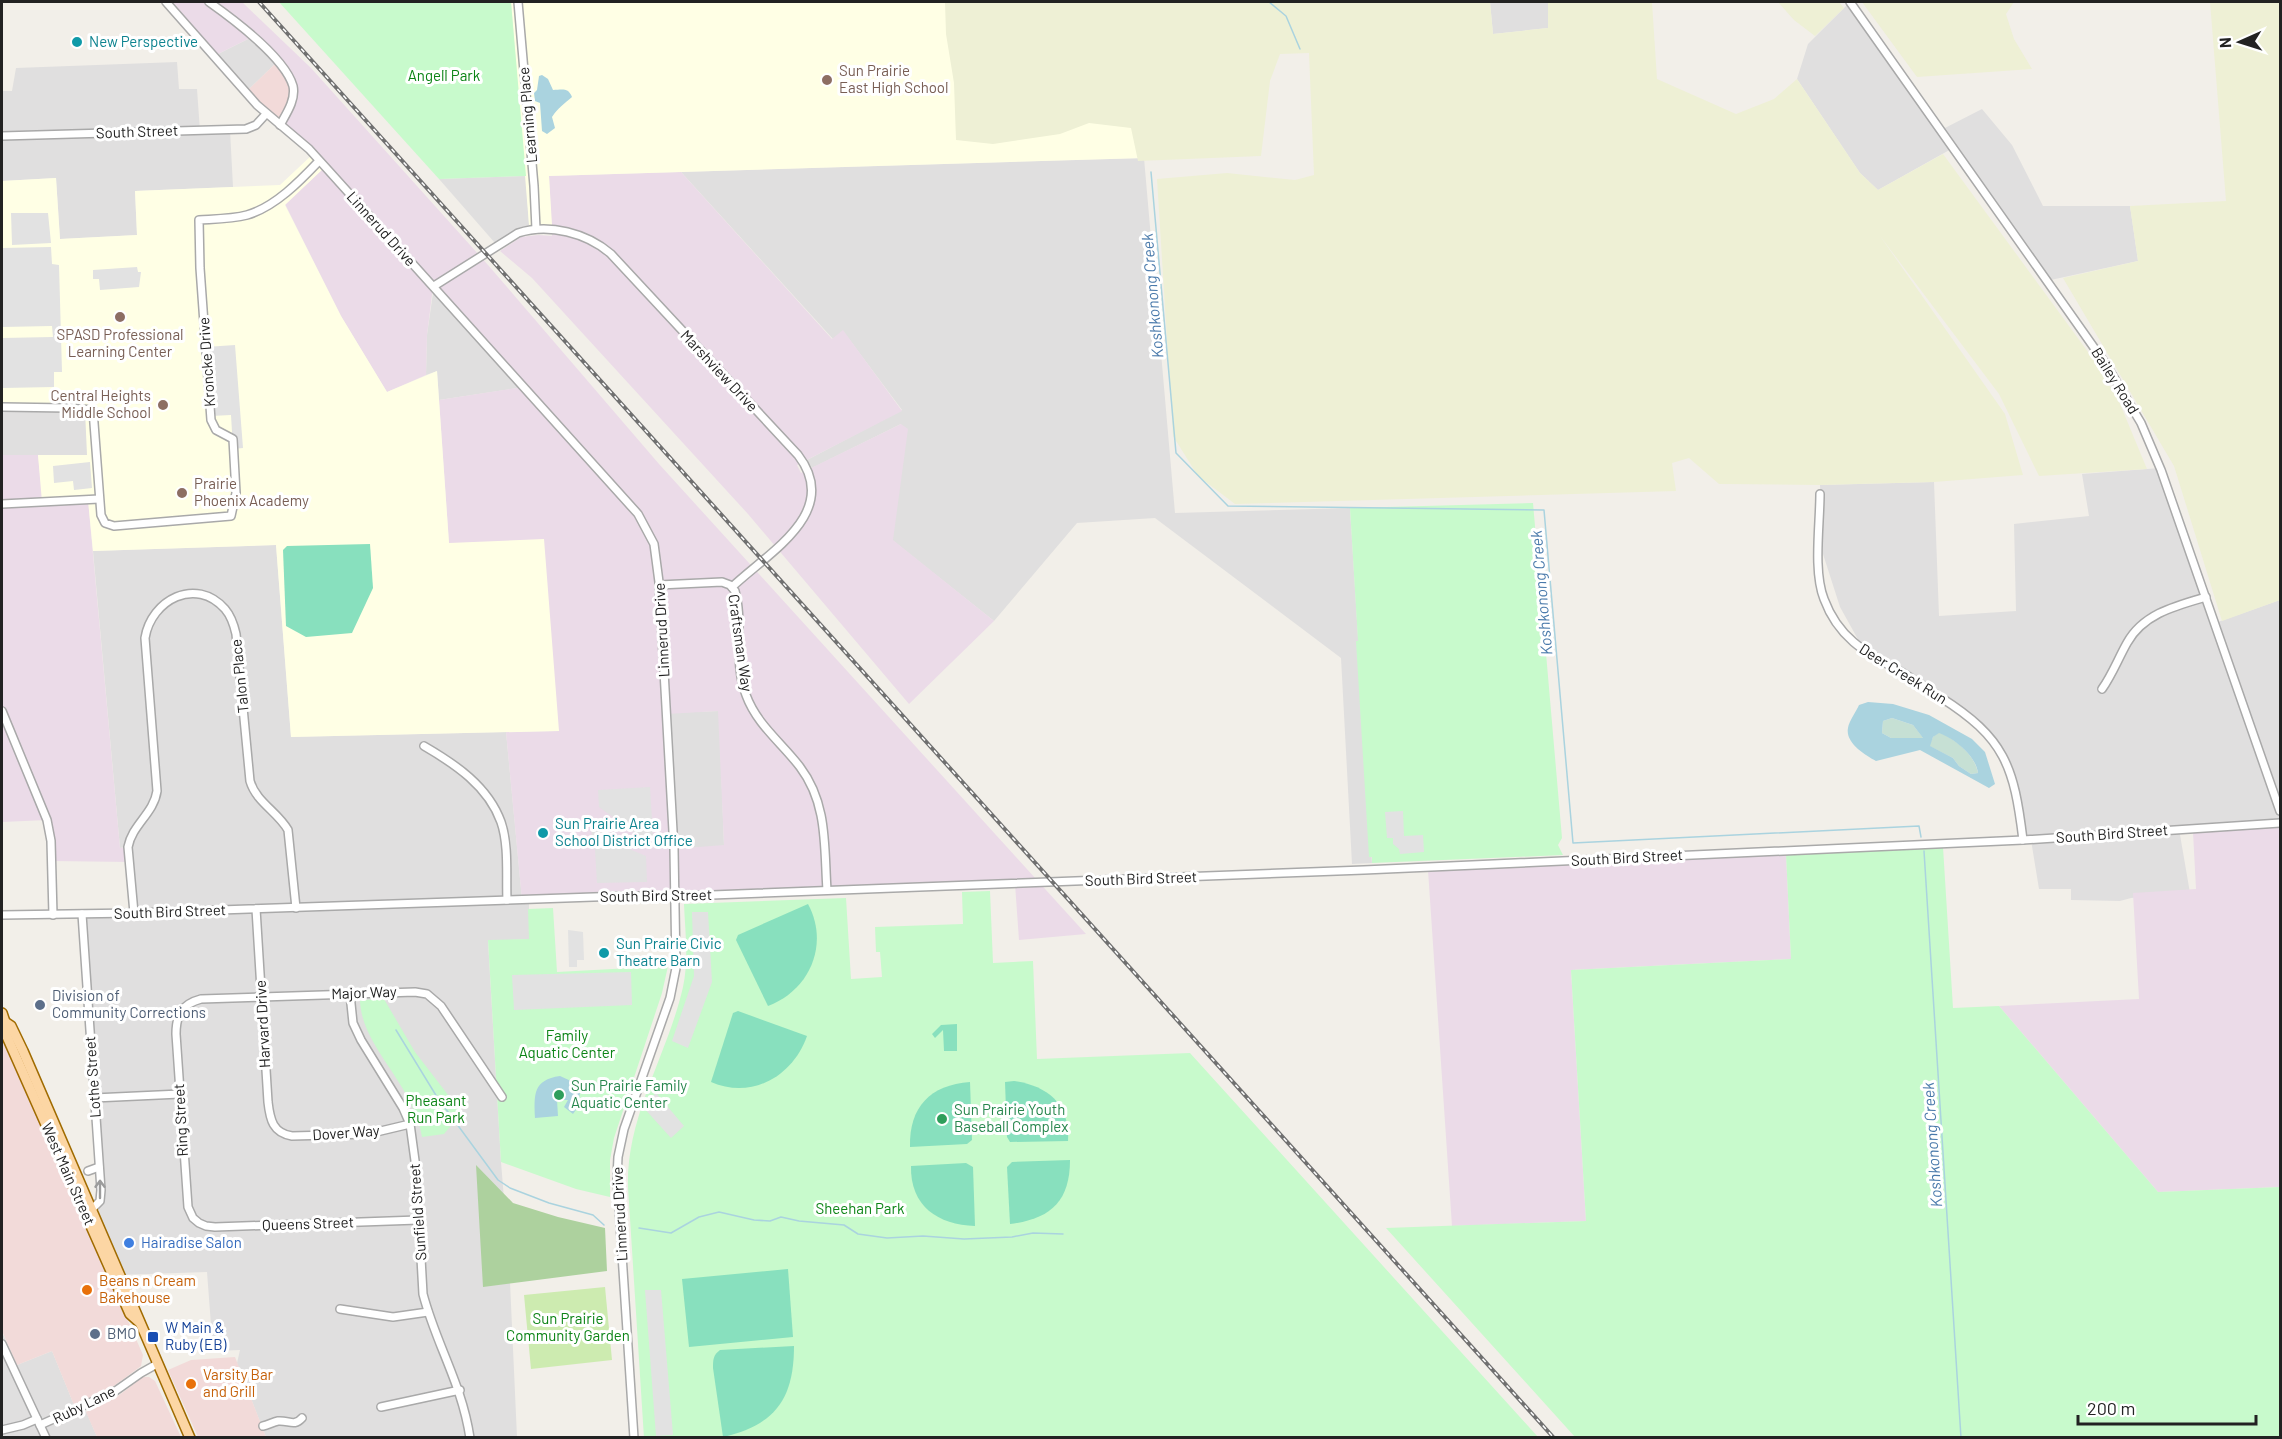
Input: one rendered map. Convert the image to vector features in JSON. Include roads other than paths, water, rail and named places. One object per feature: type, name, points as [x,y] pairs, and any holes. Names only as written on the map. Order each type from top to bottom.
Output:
[{"type":"main road","name":"West Main Street","points":[[3,1017],[11,1026],[23,1051],[93,1208],[139,1322],[190,1437]]},
{"type":"main road","name":"West Main Street","points":[[3,1017],[4,1030],[130,1314],[139,1322]]},
{"type":"street","name":"Linnerud Drive","points":[[166,2],[266,114],[320,161],[434,286],[638,514],[654,544],[659,585],[677,946],[674,983],[624,1128],[618,1157],[617,1178],[634,1437]]},
{"type":"street","points":[[209,2],[266,47],[293,87],[291,104],[280,125]]},
{"type":"street","name":"Learning Place","points":[[518,2],[536,229]]},
{"type":"street","name":"Bailey Road","points":[[1850,2],[2122,387],[2155,454],[2280,811]]},
{"type":"street","name":"South Street","points":[[2,136],[246,129],[256,124],[266,114]]},
{"type":"street","name":"Kroncke Drive","points":[[2,408],[93,410],[99,499],[101,515],[105,523],[114,526],[231,516],[236,493],[233,439],[216,430],[211,420],[200,268],[199,220],[233,217],[258,211],[275,200],[320,161]]},
{"type":"street","name":"Marshview Drive","points":[[434,286],[518,233],[536,229],[585,237],[611,254],[792,448],[806,468],[810,479],[811,494],[804,519],[792,534],[732,587]]},
{"type":"street","name":"Deer Creek Run","points":[[1820,494],[1821,588],[1834,620],[1845,635],[1865,652],[1969,716],[1990,737],[2004,758],[2012,779],[2023,840]]},
{"type":"street","points":[[2,504],[99,499]]},
{"type":"street","points":[[659,585],[722,582],[732,587]]},
{"type":"street","name":"Craftsman Way","points":[[732,587],[737,601],[741,674],[744,689],[752,710],[760,722],[800,766],[816,794],[824,825],[827,890]]},
{"type":"street","name":"Talon Place","points":[[134,913],[128,847],[130,839],[154,804],[157,790],[145,638],[151,617],[159,607],[169,600],[188,593],[203,595],[216,601],[232,619],[236,634],[250,781],[252,789],[282,820],[288,830],[296,908]]},
{"type":"street","points":[[2102,690],[2126,644],[2144,621],[2164,611],[2206,597]]},
{"type":"street","points":[[2,711],[47,820],[51,841],[53,915]]},
{"type":"street","points":[[424,746],[457,765],[492,804],[501,823],[504,840],[507,900]]},
{"type":"street","name":"South Bird Street","points":[[2,915],[82,915],[674,896],[1352,870],[2023,840],[2280,823]]},
{"type":"street","name":"Harvard Drive","points":[[256,909],[270,1119],[273,1127],[283,1134]]},
{"type":"street","name":"Lothe Street","points":[[82,915],[101,1198],[93,1208]]},
{"type":"street","name":"Major Way","points":[[180,1014],[188,1004],[201,999],[415,992],[434,998],[501,1097]]},
{"type":"street","name":"Sunfield Street","points":[[350,994],[353,1023],[361,1040],[404,1108],[410,1124],[414,1150],[423,1294],[428,1312],[460,1390],[470,1437]]},
{"type":"street","name":"Ring Street","points":[[180,1014],[176,1034],[186,1198],[191,1215],[199,1223]]},
{"type":"street","points":[[94,1098],[180,1094]]},
{"type":"street","name":"Dover Way","points":[[283,1134],[292,1136],[368,1134],[410,1124]]},
{"type":"street","points":[[88,1171],[99,1167]]},
{"type":"street","name":"Queens Street","points":[[199,1223],[215,1227],[418,1220]]},
{"type":"street","points":[[340,1309],[393,1317],[428,1312]]},
{"type":"street","points":[[2,1344],[46,1437]]},
{"type":"street","name":"Ruby Lane","points":[[2,1430],[39,1422],[114,1392],[157,1364]]},
{"type":"street","points":[[381,1407],[460,1390]]},
{"type":"street","points":[[263,1426],[277,1421],[291,1424],[299,1422],[302,1418]]},
{"type":"water","points":[[542,75],[548,79],[553,90],[567,90],[572,97],[552,117],[555,128],[547,134],[542,131],[540,103],[535,101],[534,93],[537,90],[539,76]]},
{"type":"water","points":[[1868,702],[1893,704],[1929,715],[1972,739],[1985,752],[1995,784],[1989,788],[1920,750],[1876,761],[1857,748],[1848,733],[1850,722],[1859,705]],"holes":[[[1892,718],[1913,725],[1923,738],[1891,738],[1882,733],[1883,721]],[[1939,733],[1952,739],[1969,754],[1978,773],[1971,774],[1959,766],[1953,758],[1930,746],[1933,737]]]},
{"type":"water","points":[[560,1076],[571,1081],[580,1092],[578,1107],[573,1114],[564,1107],[568,1100],[557,1100],[558,1116],[535,1118],[537,1090],[545,1081]]},
{"type":"waterway","points":[[1269,2],[1286,16],[1300,49]]},
{"type":"waterway","name":"Koshkonong Creek","points":[[1151,172],[1176,453],[1228,506],[1544,510],[1573,843],[1919,826],[1921,837]]},
{"type":"waterway","name":"Koshkonong Creek","points":[[1924,851],[1961,1438]]},
{"type":"waterway","points":[[396,1030],[437,1097],[498,1180],[510,1188],[549,1203],[593,1215],[604,1225]]},
{"type":"waterway","points":[[639,1228],[671,1233],[699,1217],[719,1212],[754,1220],[770,1221],[781,1217],[844,1225],[858,1234],[887,1238],[923,1236],[964,1239],[1012,1237],[1033,1233],[1063,1234]]},
{"type":"railway","points":[[259,2],[1554,1438]]},
{"type":"place","name":"New Perspective","points":[[77,42]]},
{"type":"place","name":"Sun Prairie East High School","points":[[827,80]]},
{"type":"place","name":"SPASD Professional Learning Center","points":[[120,317]]},
{"type":"place","name":"Central Heights Middle School","points":[[163,405]]},
{"type":"place","name":"Prairie Phoenix Academy","points":[[182,493]]},
{"type":"place","name":"Sun Prairie Area School District Office","points":[[543,833]]},
{"type":"place","name":"Sun Prairie Civic Theatre Barn","points":[[604,953]]},
{"type":"place","name":"Division of Community Corrections","points":[[40,1005]]},
{"type":"place","name":"Sun Prairie Family Aquatic Center","points":[[559,1095]]},
{"type":"place","name":"Sun Prairie Youth Baseball Complex","points":[[942,1119]]},
{"type":"place","name":"Hairadise Salon","points":[[129,1243]]},
{"type":"place","name":"Beans n Cream Bakehouse","points":[[87,1290]]},
{"type":"place","name":"BMO","points":[[95,1334]]},
{"type":"place","name":"W Main & Ruby (EB)","points":[[153,1337]]},
{"type":"place","name":"Varsity Bar and Grill","points":[[191,1384]]},
{"type":"park label","name":"Angell Park","points":[[444,76]]},
{"type":"park label","name":"Family Aquatic Center","points":[[567,1044]]},
{"type":"park label","name":"Pheasant Run Park","points":[[436,1110]]},
{"type":"park label","name":"Sheehan Park","points":[[860,1209]]},
{"type":"park label","name":"Sun Prairie Community Garden","points":[[568,1328]]}]
